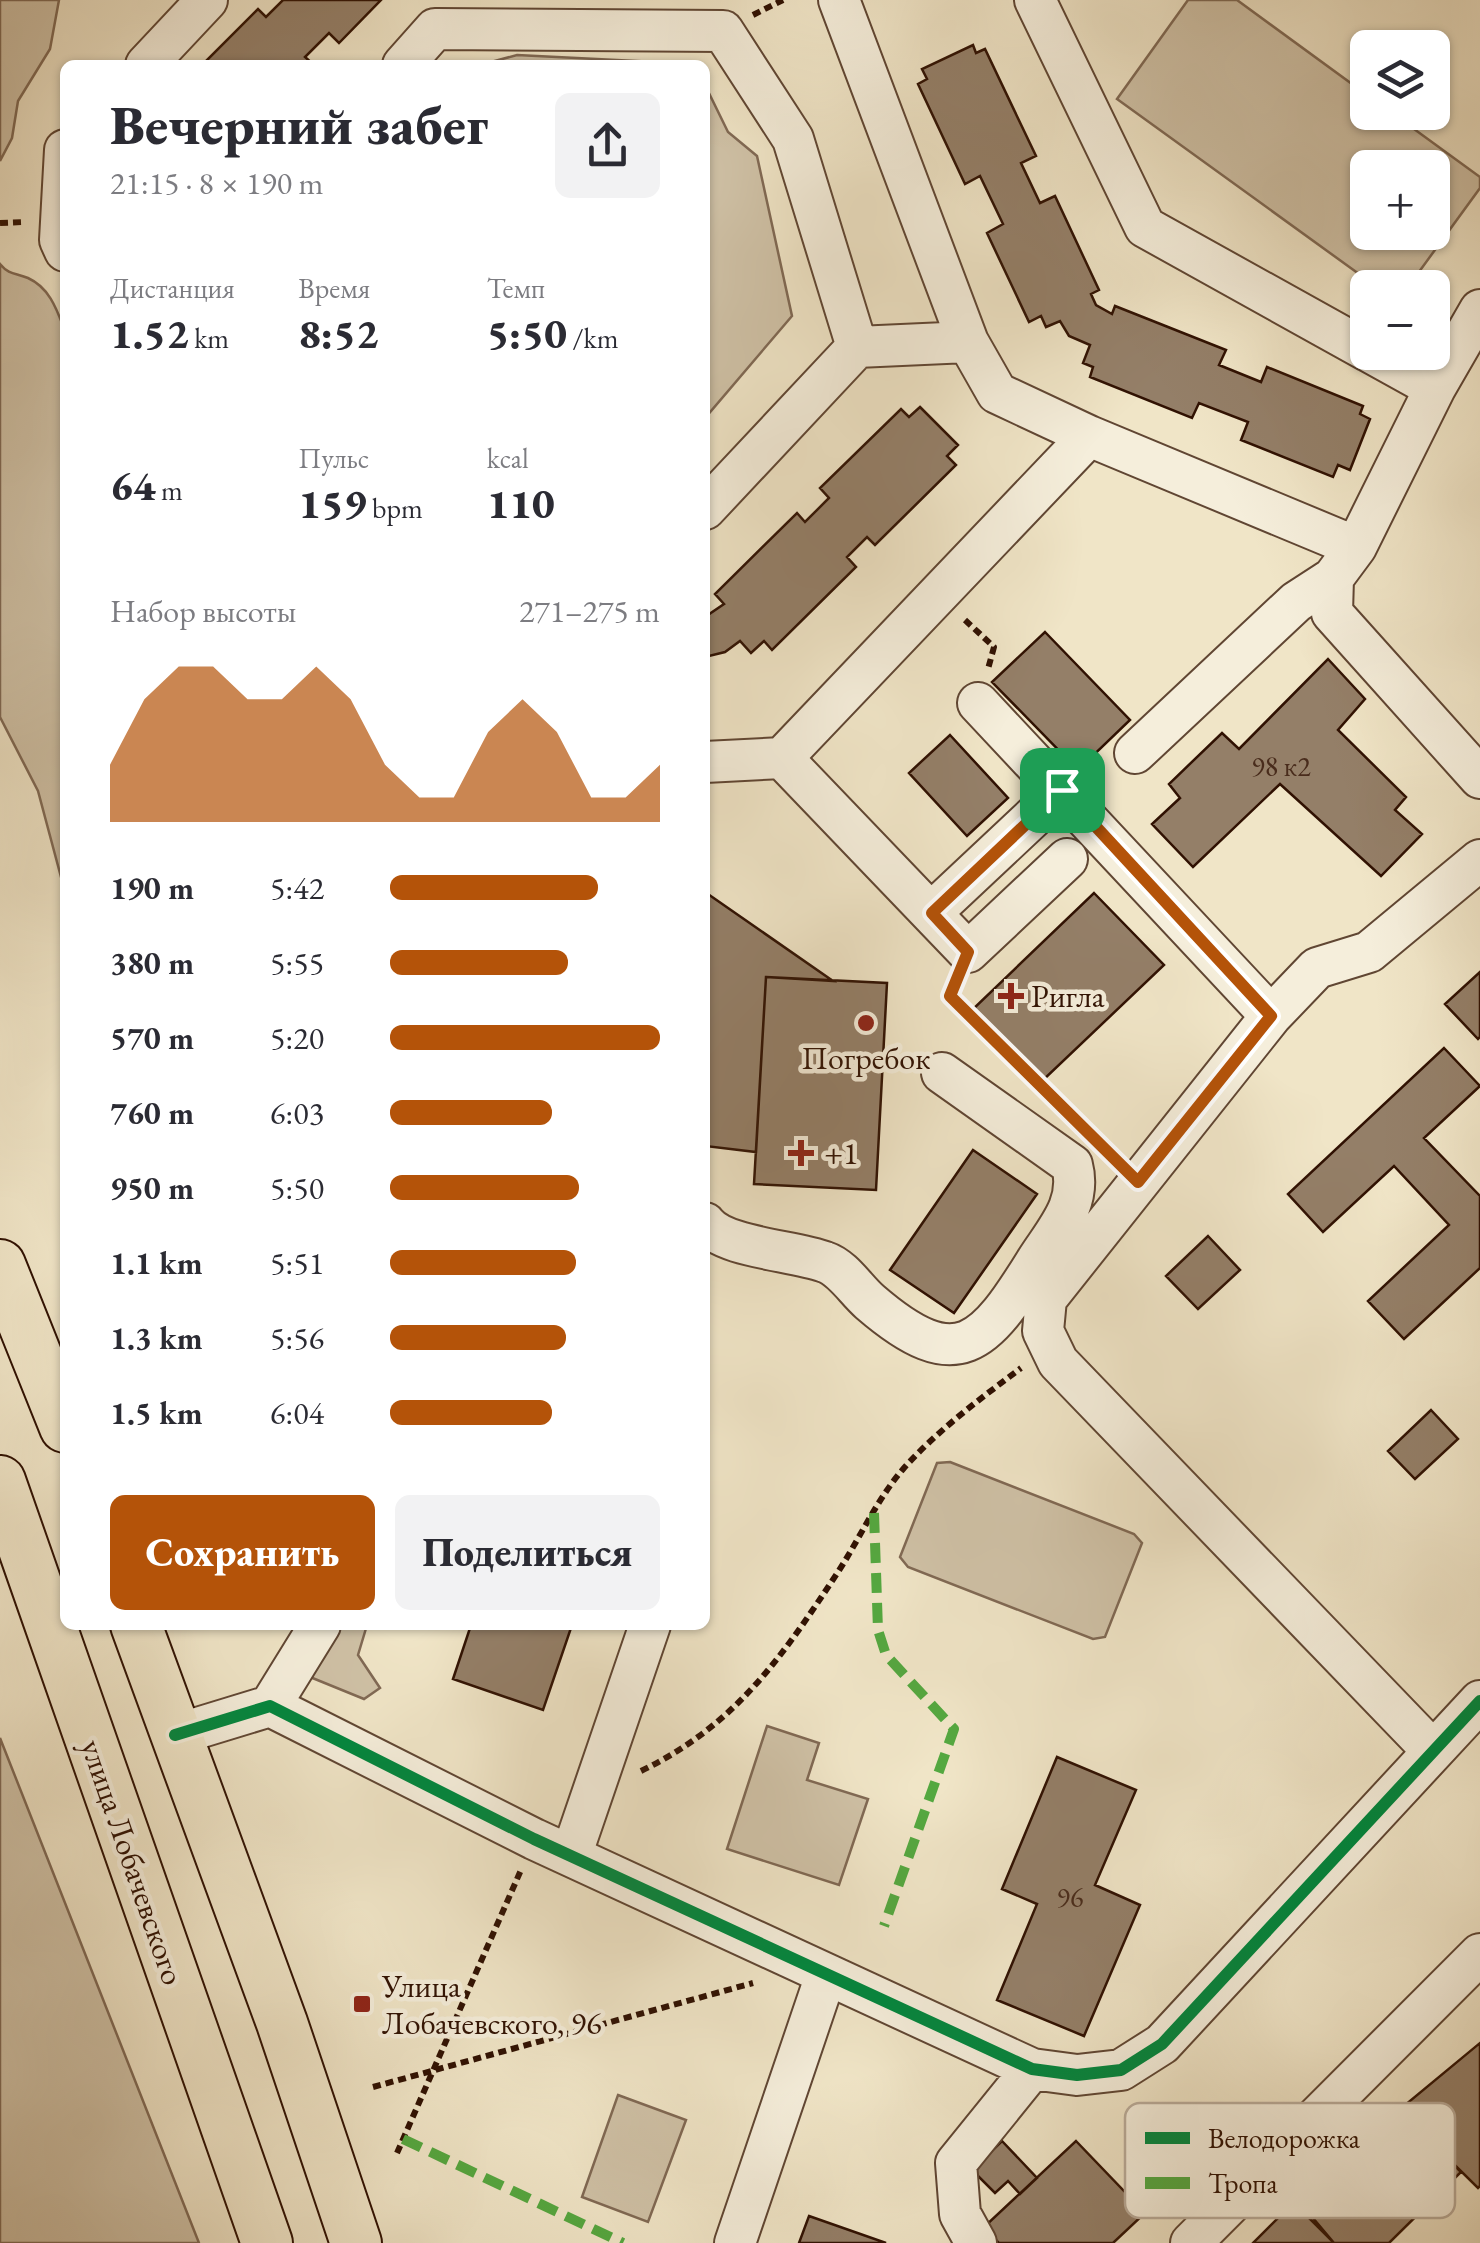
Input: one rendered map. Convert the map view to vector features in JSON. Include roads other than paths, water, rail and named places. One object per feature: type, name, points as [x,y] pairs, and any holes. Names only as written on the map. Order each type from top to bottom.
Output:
[{"type":"main road","points":[[0,1265],[60,1415]]},
{"type":"main road","name":"улица Лобачевского","points":[[0,1481],[267,2243]]},
{"type":"main road","points":[[138,1630],[282,2023],[356,2243]]},
{"type":"street","points":[[151,60],[207,0]]},
{"type":"street","points":[[839,0],[968,342],[997,393],[1344,562]]},
{"type":"street","points":[[1036,0],[1144,227],[1350,341]]},
{"type":"street","points":[[407,60],[435,29],[723,31],[794,139],[857,347]]},
{"type":"street","points":[[1480,310],[1344,562],[1332,613],[1480,778]]},
{"type":"street","points":[[710,504],[857,347],[968,342]]},
{"type":"street","points":[[1402,370],[1435,388]]},
{"type":"street","points":[[710,762],[782,758],[1089,436]]},
{"type":"street","points":[[1135,753],[1344,562]]},
{"type":"street","points":[[978,704],[1271,1016]]},
{"type":"street","points":[[782,758],[968,952],[1067,858]]},
{"type":"street","points":[[932,913],[1062,790]]},
{"type":"street","points":[[1432,1750],[1058,1362],[1043,1332],[1046,1298],[1271,1016],[1317,968],[1369,952],[1480,860]]},
{"type":"street","points":[[710,1228],[730,1242],[754,1243],[830,1263],[870,1303],[912,1333],[938,1344],[962,1346],[986,1332],[1072,1204],[1078,1186],[1072,1165],[942,1073]]},
{"type":"street","points":[[176,1735],[270,1706],[317,1630]]},
{"type":"street","points":[[571,1856],[648,1630]]},
{"type":"street","points":[[270,1706],[534,1839],[1032,2069],[1077,2075],[1121,2070],[1162,2044],[1432,1750],[1478,1707]]},
{"type":"street","points":[[1336,2103],[1480,1954]]},
{"type":"street","points":[[735,2243],[818,1971]]},
{"type":"street","points":[[976,2243],[960,2214],[956,2164],[1032,2069]]},
{"type":"street","points":[[1192,2243],[1218,2218]]},
{"type":"place","name":"Ригла","points":[[1011,996]]},
{"type":"place","name":"Погребок","points":[[866,1023]]},
{"type":"place","name":"+1","points":[[801,1153]]},
{"type":"place","name":"Улица Лобачевского, 96","points":[[362,2004]]}]
